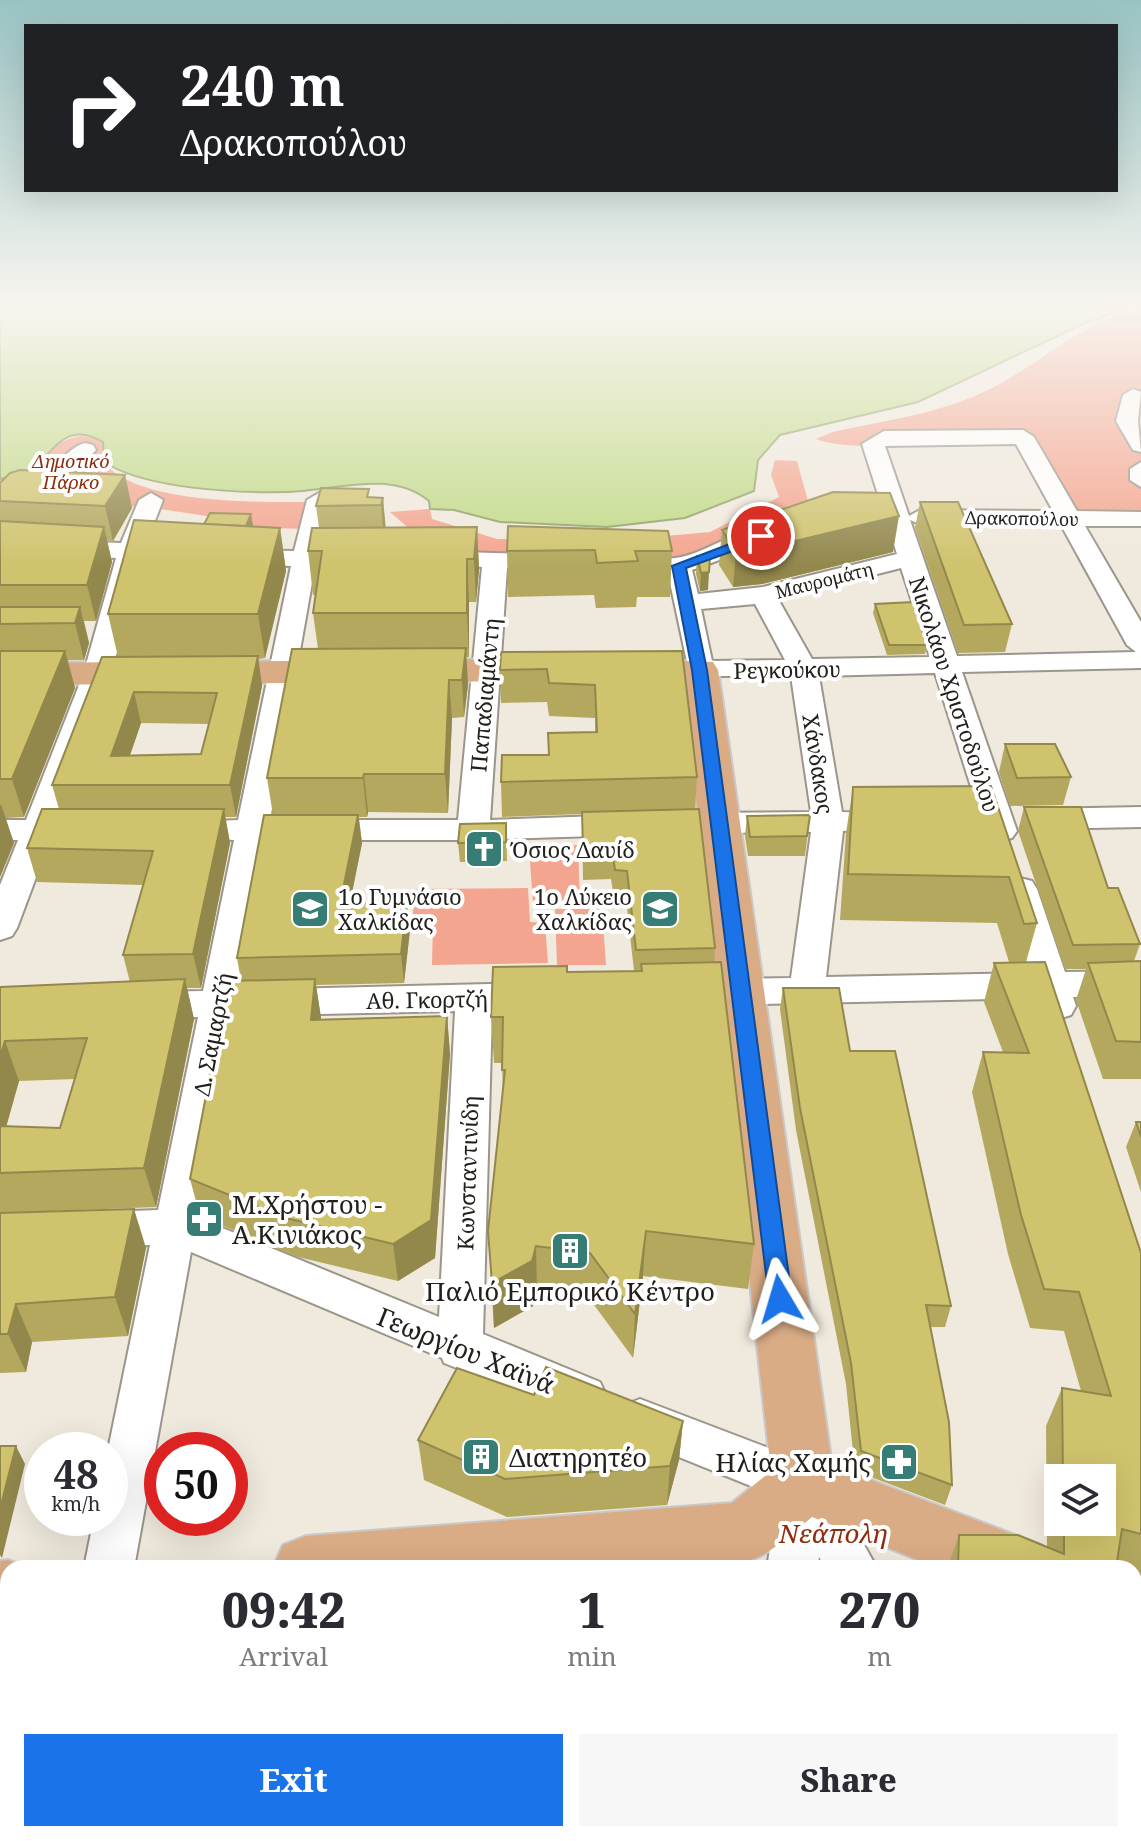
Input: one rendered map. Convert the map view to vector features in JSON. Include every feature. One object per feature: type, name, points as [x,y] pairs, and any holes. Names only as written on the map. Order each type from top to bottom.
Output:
[{"type":"main road","name":"Ρεγκούκου","points":[[0,674],[700,670]]},
{"type":"main road","points":[[700,670],[719,822],[718,992],[804,1484]]},
{"type":"main road","points":[[474,1560],[744,1533],[804,1484]]},
{"type":"main road","points":[[804,1484],[998,1560]]},
{"type":"street","points":[[1133,395],[1127,421],[1141,445]]},
{"type":"street","name":"Νικολάου Χριστοδούλου","points":[[1066,1029],[1052,985],[982,820],[946,666],[911,558],[883,516],[878,441],[1023,437],[1071,519]]},
{"type":"street","points":[[1141,469],[1141,480]]},
{"type":"street","points":[[0,928],[97,675],[131,550],[157,501],[121,497]]},
{"type":"street","name":"Δ. Σαμαρτζή","points":[[111,1560],[304,561],[319,500]]},
{"type":"street","name":"Δρακοπούλου","points":[[883,516],[1141,519]]},
{"type":"street","points":[[1071,519],[1141,645]]},
{"type":"street","points":[[602,563],[679,566],[789,527]]},
{"type":"street","points":[[0,545],[304,561],[381,559]]},
{"type":"street","points":[[412,558],[572,563]]},
{"type":"street","name":"Μαυρομάτη","points":[[688,603],[763,595],[911,558]]},
{"type":"street","name":"Παπαδιαμάντη","points":[[473,830],[495,560]]},
{"type":"street","points":[[679,566],[700,670]]},
{"type":"street","points":[[1111,590],[1141,589]]},
{"type":"street","name":"Χάνδακος","points":[[763,595],[804,670],[828,822],[807,990]]},
{"type":"street","points":[[77,632],[108,632]]},
{"type":"street","name":"Ρεγκούκου","points":[[700,670],[1141,660]]},
{"type":"street","points":[[982,820],[1141,817]]},
{"type":"street","points":[[0,830],[473,830],[719,822],[920,821]]},
{"type":"street","points":[[718,992],[1141,983]]},
{"type":"street","name":"Αθ. Γκορτζή","points":[[109,1006],[569,996]]},
{"type":"street","name":"Κωνσταντινίδη","points":[[460,1349],[474,998]]},
{"type":"street","points":[[0,1233],[175,1227]]},
{"type":"street","name":"Γεωργίου Χαϊνά","points":[[175,1227],[460,1349],[804,1484]]},
{"type":"street","points":[[793,1560],[804,1484]]},
{"type":"street","points":[[804,1484],[847,1560]]},
{"type":"green space","points":[[976,395],[1141,395],[1141,412],[1134,422],[1141,438],[1141,519],[1071,519],[1023,437],[886,446],[834,444],[816,439],[833,432],[912,416]]},
{"type":"green space","name":"Δημοτικό Πάρκο","points":[[81,436],[100,439],[105,445],[103,461],[119,476],[171,494],[236,501],[319,502],[312,529],[215,527],[220,518],[147,507],[68,504],[0,527],[0,479],[25,470],[57,445]]},
{"type":"green space","points":[[775,460],[797,461],[809,505],[679,566],[443,558],[390,512],[430,509],[432,519],[497,539],[610,541],[710,532],[779,497],[771,475]]},
{"type":"green space","points":[[578,845],[580,903],[533,904],[529,846]]},
{"type":"green space","points":[[528,888],[530,922],[545,923],[548,963],[432,965],[433,924],[412,924],[415,889]]},
{"type":"green space","points":[[555,909],[602,909],[606,965],[557,965]]},
{"type":"shaded area","points":[[0,395],[933,395],[918,402],[780,435],[758,460],[754,491],[685,518],[607,527],[500,522],[454,510],[430,509],[429,501],[413,491],[379,484],[265,492],[171,484],[109,465],[104,460],[103,442],[79,434],[61,441],[28,471],[0,479]]},
{"type":"building","points":[[20,470],[125,475],[105,506],[0,501],[0,483],[10,473]]},
{"type":"building","points":[[321,488],[369,489],[367,497],[383,498],[381,505],[316,506]]},
{"type":"building","points":[[833,492],[890,493],[899,516],[766,548],[736,551],[722,530]]},
{"type":"building","points":[[920,502],[958,502],[1012,624],[964,625]]},
{"type":"building","points":[[210,513],[251,514],[246,526],[204,524]]},
{"type":"building","points":[[134,520],[280,528],[258,614],[108,614]]},
{"type":"building","points":[[0,521],[104,527],[87,585],[0,585]]},
{"type":"building","points":[[508,526],[668,531],[672,551],[635,551],[638,561],[597,563],[595,550],[507,551]]},
{"type":"building","points":[[477,527],[474,559],[467,559],[467,613],[313,613],[322,551],[308,551],[312,528]]},
{"type":"building","points":[[697,556],[710,557],[709,572],[701,573]]},
{"type":"building","points":[[913,602],[927,645],[889,645],[875,604]]},
{"type":"building","points":[[0,607],[80,607],[75,623],[0,624]]},
{"type":"building","points":[[466,648],[462,680],[449,680],[445,774],[267,778],[292,649]]},
{"type":"building","points":[[0,651],[65,651],[12,779],[0,779]]},
{"type":"building","points":[[682,651],[697,777],[501,782],[502,755],[549,755],[548,733],[597,732],[595,685],[549,683],[547,669],[500,670],[501,652]]},
{"type":"building","points":[[258,656],[230,785],[52,785],[102,657]],"holes":[[[134,692],[217,693],[201,754],[111,756]]]},
{"type":"building","points":[[1005,744],[1055,744],[1071,777],[1017,778]]},
{"type":"building","points":[[991,786],[1037,923],[1024,924],[1009,877],[848,874],[853,787]]},
{"type":"building","points":[[1024,807],[1081,807],[1108,888],[1118,888],[1140,944],[1073,945]]},
{"type":"building","points":[[42,809],[224,809],[193,954],[123,955],[153,851],[27,848]]},
{"type":"building","name":"1ο Λύκειο Χαλκίδας","points":[[699,809],[715,948],[636,950],[627,871],[615,870],[612,850],[583,851],[582,812]]},
{"type":"building","name":"1ο Γυμνάσιο Χαλκίδας","points":[[264,815],[358,815],[340,904],[407,902],[401,954],[237,958]]},
{"type":"building","points":[[810,815],[807,836],[750,837],[747,816]]},
{"type":"building","points":[[506,823],[506,842],[458,843],[460,824]]},
{"type":"building","points":[[1141,961],[1141,1042],[1116,1041],[1088,963]]},
{"type":"building","points":[[721,962],[754,1244],[646,1231],[635,1314],[590,1253],[536,1246],[532,1261],[492,1283],[488,1231],[505,1070],[502,1070],[503,1017],[491,1017],[493,967],[567,966],[567,972],[642,971],[641,964]]},
{"type":"building","points":[[1045,962],[1141,1253],[1141,1534],[1122,1529],[1117,1560],[958,1560],[959,1535],[1018,1535],[1064,1554],[1064,1536],[1116,1536],[1116,1464],[1063,1464],[1062,1388],[1111,1396],[1079,1292],[1044,1289],[1021,1215],[983,1052],[1029,1053],[994,963]]},
{"type":"building","points":[[185,979],[144,1168],[0,1173],[0,1126],[60,1128],[87,1038],[5,1041],[0,1057],[0,987]]},
{"type":"building","points":[[315,979],[311,1020],[447,1016],[431,1220],[393,1244],[286,1218],[190,1179],[228,981]]},
{"type":"building","points":[[783,988],[839,988],[850,1051],[895,1051],[951,1306],[926,1305],[949,1422],[952,1485],[861,1451],[851,1363],[800,1108]]},
{"type":"building","points":[[134,1209],[115,1297],[16,1304],[8,1334],[0,1334],[0,1213]]},
{"type":"building","points":[[546,1367],[683,1421],[670,1466],[505,1479],[418,1440],[457,1368],[534,1395]]},
{"type":"building","points":[[0,1446],[16,1446],[0,1509]]},
{"type":"place","name":"Όσιος Δαυίδ","points":[[484,849]]},
{"type":"place","name":"1ο Γυμνάσιο Χαλκίδας","points":[[310,909]]},
{"type":"place","name":"1ο Λύκειο Χαλκίδας","points":[[660,909]]},
{"type":"place","name":"Μ.Χρήστου - Α.Κινιάκος","points":[[204,1219]]},
{"type":"place","name":"Παλιό Εμπορικό Κέντρο","points":[[570,1251]]},
{"type":"place","name":"Διατηρητέο","points":[[481,1457]]},
{"type":"place","name":"Ηλίας Χαμής","points":[[899,1462]]},
{"type":"route","points":[[761,536],[679,566],[700,670],[780,1299]]},
{"type":"park label","name":"Νεάπολη","points":[[833,1533]]}]
